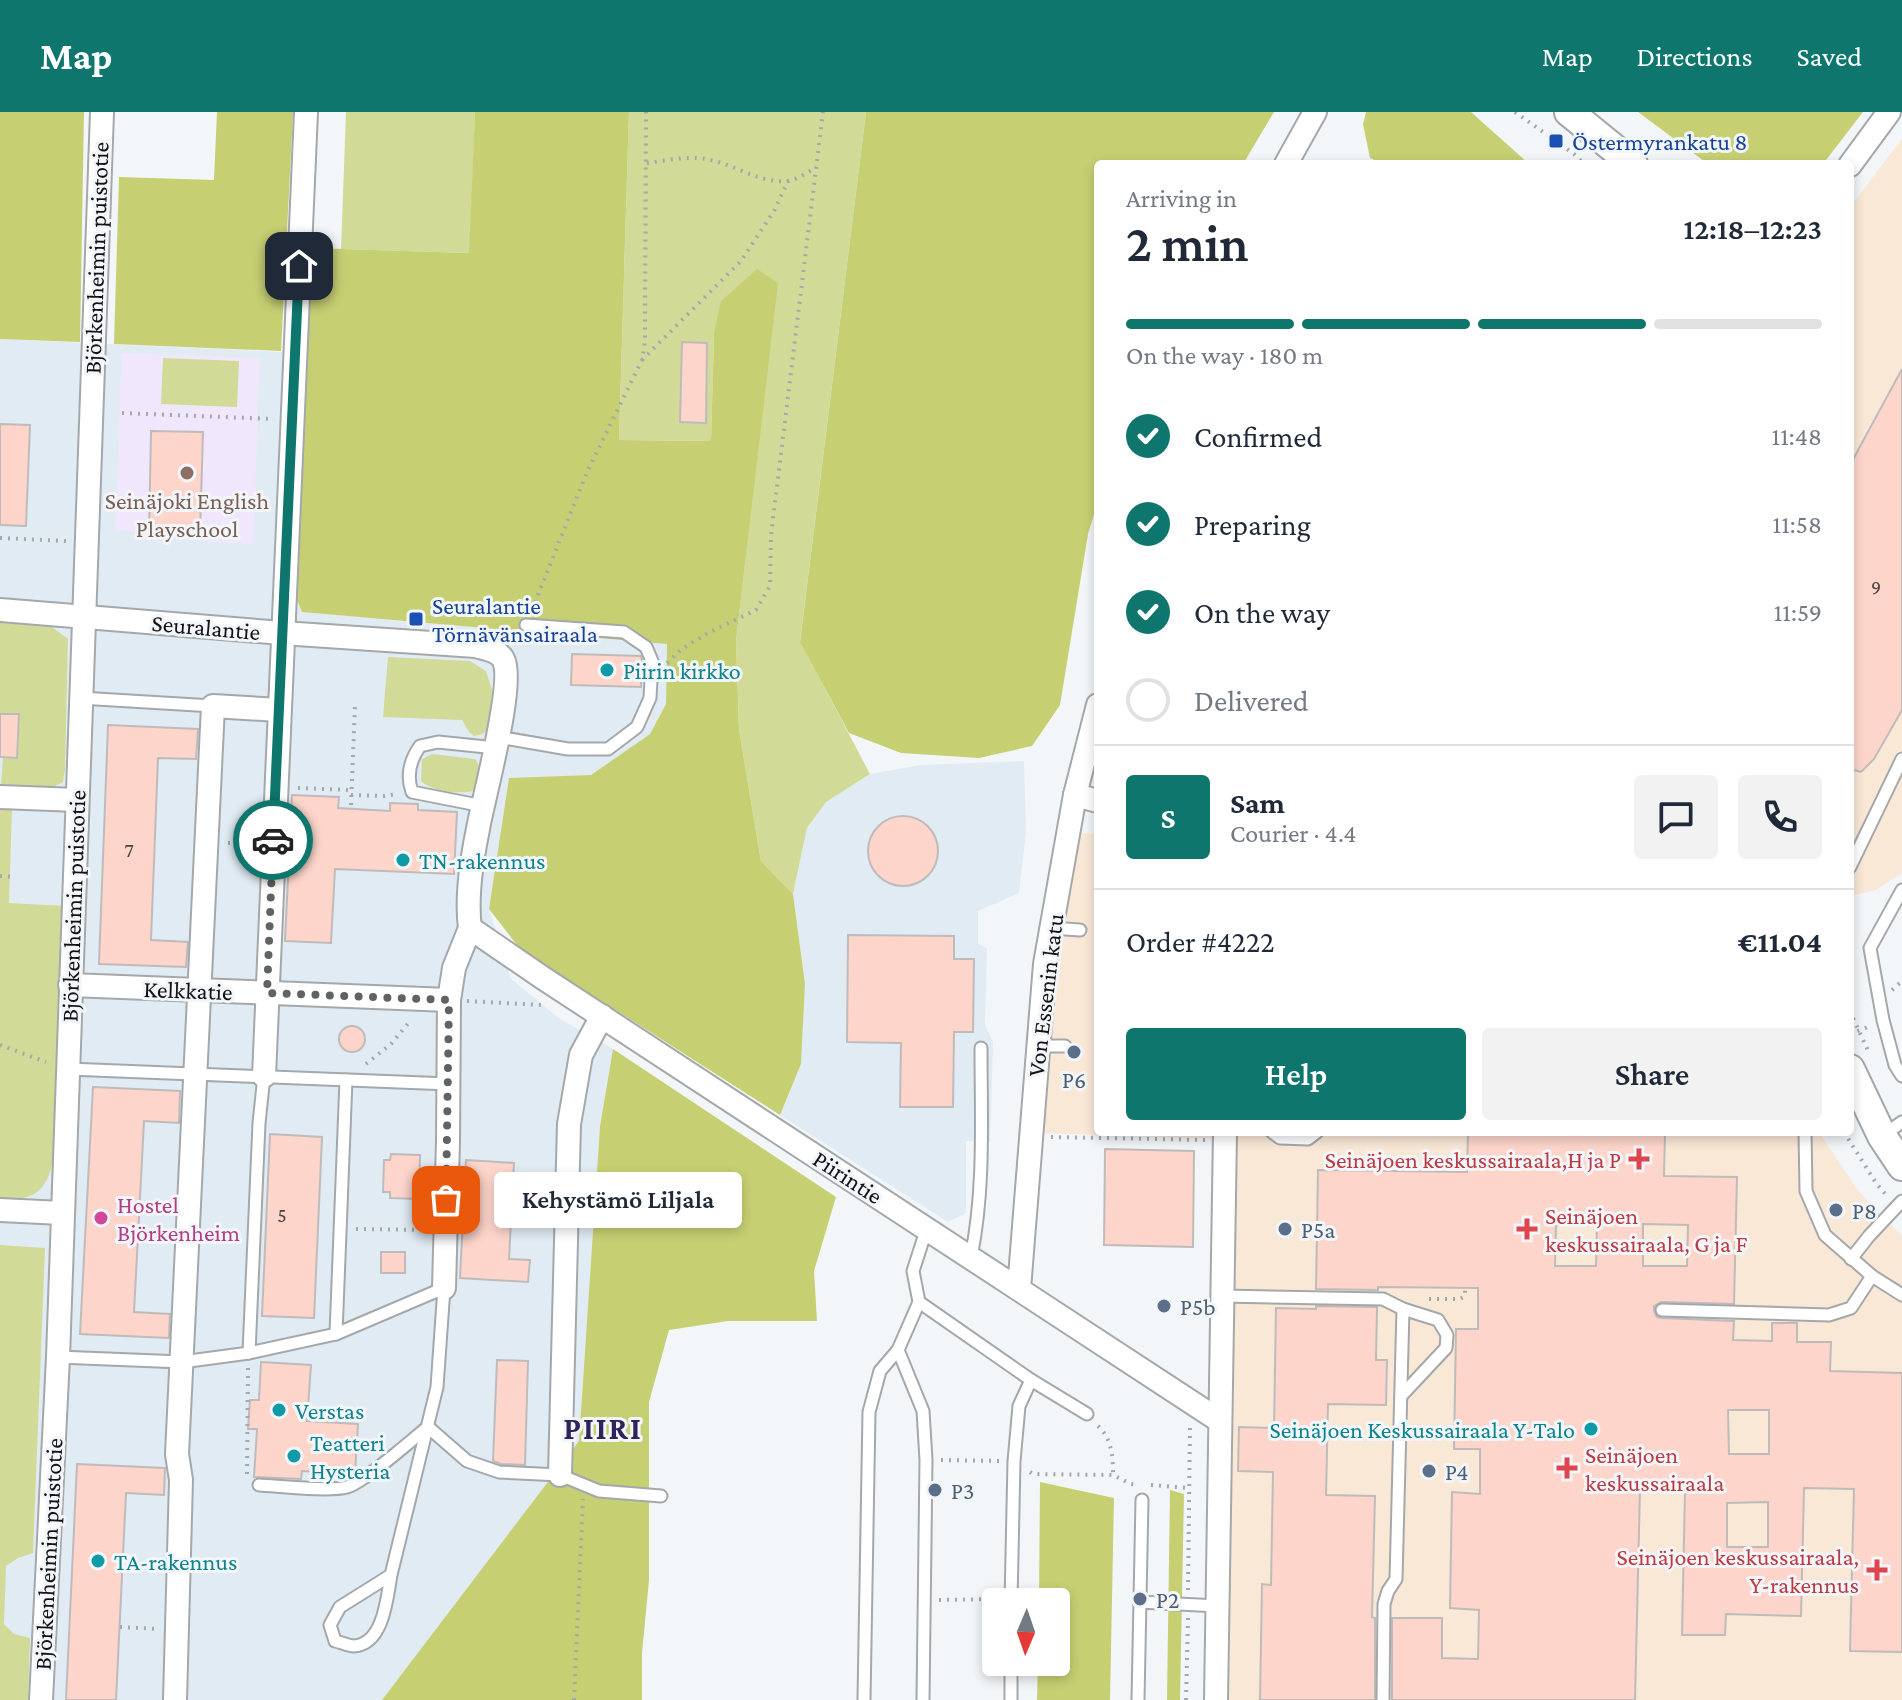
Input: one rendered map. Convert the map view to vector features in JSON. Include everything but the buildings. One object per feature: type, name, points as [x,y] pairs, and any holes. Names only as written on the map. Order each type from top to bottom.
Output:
[{"type":"street","name":"Björkenheimin puistotie","points":[[41,1700],[58,1357],[102,112]]},
{"type":"street","points":[[264,1076],[306,112]]},
{"type":"street","points":[[1288,160],[1315,112]]},
{"type":"street","points":[[1569,112],[1628,160]]},
{"type":"street","points":[[1854,160],[1889,112]]},
{"type":"street","name":"Seuralantie","points":[[0,610],[476,646],[497,652],[504,660],[505,692],[497,742]]},
{"type":"street","points":[[175,1700],[181,1480],[177,1454],[213,706],[279,710]]},
{"type":"street","name":"Von Essenin katu","points":[[1019,1289],[1045,964],[1075,795],[1094,721]]},
{"type":"street","points":[[444,1288],[449,1084],[438,1000],[470,928],[468,911],[477,833],[497,742]]},
{"type":"street","points":[[1075,795],[1094,800]]},
{"type":"street","points":[[0,797],[77,800]]},
{"type":"street","name":"Piirintie","points":[[470,928],[1220,1421]]},
{"type":"street","name":"Kelkkatie","points":[[70,985],[438,1000]]},
{"type":"street","points":[[560,1475],[569,1124],[581,1055],[602,1016]]},
{"type":"street","points":[[1854,1082],[1892,1129],[1902,1166]]},
{"type":"street","points":[[1216,1700],[1222,1296],[1219,1136]]},
{"type":"street","points":[[0,1210],[62,1213]]},
{"type":"lane","points":[[483,806],[412,792],[409,783],[411,759],[420,746],[438,742],[497,742],[568,749],[608,749],[637,727],[650,698],[652,661],[646,647],[624,632],[526,625]]},
{"type":"lane","points":[[80,698],[213,706]]},
{"type":"lane","points":[[1854,859],[1902,759]]},
{"type":"lane","points":[[1902,890],[1870,948],[1883,1020],[1895,1065],[1902,1076]]},
{"type":"lane","points":[[1051,928],[1080,930]]},
{"type":"lane","points":[[1038,1046],[1065,1046]]},
{"type":"lane","points":[[971,1257],[980,1194],[981,1048]]},
{"type":"lane","points":[[68,1069],[449,1084]]},
{"type":"lane","points":[[249,1353],[259,1123],[264,1076]]},
{"type":"lane","points":[[336,1334],[346,1080]]},
{"type":"lane","points":[[1277,1136],[1308,1139],[1312,1136]]},
{"type":"lane","points":[[1805,1136],[1806,1191],[1825,1235],[1872,1276],[1902,1295]]},
{"type":"lane","points":[[1851,1259],[1899,1204]]},
{"type":"lane","points":[[864,1700],[869,1412],[880,1371],[898,1350],[919,1302],[913,1271],[923,1240],[930,1230]]},
{"type":"lane","points":[[1662,1310],[1829,1315],[1851,1308],[1872,1276]]},
{"type":"lane","points":[[58,1357],[182,1362],[249,1353],[336,1334],[444,1288],[437,1387],[379,1628],[372,1639],[354,1646],[335,1641],[330,1625],[340,1607],[391,1575]]},
{"type":"lane","points":[[1222,1296],[1383,1299],[1438,1320],[1447,1335],[1446,1348],[1401,1396]]},
{"type":"lane","points":[[919,1302],[1031,1380],[1087,1414]]},
{"type":"lane","points":[[1383,1700],[1384,1604],[1396,1579],[1403,1309]]},
{"type":"lane","points":[[898,1350],[923,1411],[926,1460],[923,1700]]},
{"type":"lane","points":[[1011,1588],[1014,1461],[1019,1406],[1031,1380]]},
{"type":"lane","points":[[428,1427],[467,1461],[499,1472],[560,1475],[599,1491],[661,1496]]},
{"type":"lane","points":[[259,1485],[346,1487],[366,1476],[428,1427]]},
{"type":"lane","points":[[1138,1700],[1142,1500]]},
{"type":"lane","points":[[1139,1602],[1218,1606]]},
{"type":"lane","points":[[1011,1676],[1011,1700]]},
{"type":"path","points":[[526,625],[587,472],[642,360],[645,341],[646,112]]},
{"type":"path","points":[[651,677],[682,649],[756,610],[770,586],[771,535],[823,112]]},
{"type":"path","points":[[1515,112],[1580,160]]},
{"type":"path","points":[[647,163],[697,158],[788,181],[816,167]]},
{"type":"path","points":[[642,360],[741,261],[774,211],[788,181]]},
{"type":"path","points":[[122,413],[258,418]]},
{"type":"path","points":[[0,538],[44,540]]},
{"type":"path","points":[[351,805],[355,705]]},
{"type":"path","points":[[276,787],[384,796]]},
{"type":"path","points":[[206,843],[273,844]]},
{"type":"path","points":[[0,876],[13,877]]},
{"type":"path","points":[[346,1080],[438,1000],[546,1005]]},
{"type":"path","points":[[0,1045],[68,1069]]},
{"type":"path","points":[[1031,1136],[1219,1136]]},
{"type":"path","points":[[1847,1136],[1876,1183],[1899,1204]]},
{"type":"path","points":[[340,1229],[446,1230]]},
{"type":"path","points":[[249,1353],[245,1468],[251,1483],[259,1485]]},
{"type":"path","points":[[1087,1414],[1106,1434],[1113,1458],[1113,1475],[1131,1484],[1189,1488]]},
{"type":"path","points":[[1186,1700],[1190,1424]]},
{"type":"path","points":[[574,1700],[583,1484]]},
{"type":"path","points":[[925,1600],[982,1601]]},
{"type":"path","points":[[120,1627],[176,1629]]},
{"type":"shaded area","points":[[1902,139],[1902,873],[1876,890],[1854,895],[1854,202]]},
{"type":"shaded area","name":"PIIRI","points":[[0,339],[305,353],[297,600],[302,612],[667,644],[666,704],[650,734],[591,775],[509,779],[489,909],[511,979],[560,1019],[613,1049],[600,1126],[579,1441],[382,1700],[0,1700]]},
{"type":"shaded area","name":"Seinäjoki English Playschool","points":[[122,353],[260,358],[253,544],[200,541],[200,534],[115,531]]},
{"type":"shaded area","points":[[1024,761],[1026,833],[1019,893],[978,911],[978,944],[987,948],[985,1025],[993,1042],[990,1142],[966,1141],[966,1213],[948,1222],[780,1115],[801,1064],[805,984],[793,894],[807,828],[826,802],[870,774],[921,765]]},
{"type":"shaded area","name":"Seinäjoen keskussairaala","points":[[1081,833],[1094,834],[1094,1135],[1037,1133],[1053,976]]},
{"type":"shaded area","name":"Seinäjoen keskussairaala","points":[[1136,1136],[1822,1136],[1859,1192],[1902,1236],[1902,1700],[1229,1700],[1234,1139]]},
{"type":"green space","points":[[0,112],[84,112],[80,342],[0,339]]},
{"type":"green space","points":[[217,112],[293,112],[281,351],[114,344],[119,177],[214,180]]},
{"type":"green space","points":[[346,112],[475,112],[470,253],[341,249]]},
{"type":"green space","points":[[475,112],[629,112],[619,440],[711,441],[714,333],[721,301],[757,269],[778,283],[736,641],[739,729],[761,861],[793,894],[805,984],[801,1064],[780,1115],[520,949],[489,909],[509,778],[591,775],[650,734],[666,704],[667,644],[302,612],[297,600],[311,248],[469,253]]},
{"type":"green space","points":[[629,112],[866,112],[800,641],[870,774],[826,802],[807,828],[793,894],[761,861],[739,729],[736,641],[759,440],[714,333],[711,441],[619,440]]},
{"type":"green space","points":[[866,112],[1274,112],[1245,160],[1094,160],[1094,514],[1088,534],[1060,705],[1032,746],[979,758],[901,753],[849,733],[800,642]]},
{"type":"green space","points":[[1366,112],[1471,112],[1525,160],[1374,160],[1370,158],[1363,124]]},
{"type":"green space","points":[[1638,112],[1863,112],[1826,160],[1703,160]]},
{"type":"green space","points":[[163,358],[239,361],[237,407],[161,404]]},
{"type":"green space","points":[[0,621],[52,627],[68,639],[65,770],[63,782],[51,788],[1,785],[3,757],[16,758],[18,714],[0,714]]},
{"type":"green space","points":[[388,657],[470,661],[486,671],[492,690],[488,729],[474,736],[462,720],[383,717]]},
{"type":"green space","points":[[432,754],[475,759],[480,767],[477,790],[448,792],[421,781],[422,759]]},
{"type":"green space","points":[[0,808],[12,808],[9,903],[65,906],[53,1159],[47,1180],[37,1192],[21,1198],[0,1200]]},
{"type":"green space","points":[[613,1049],[836,1197],[814,1271],[817,1321],[728,1321],[669,1330],[649,1402],[649,1580],[642,1653],[642,1700],[382,1700],[579,1441],[600,1126]]},
{"type":"green space","points":[[0,1245],[45,1248],[33,1553],[6,1566],[4,1624],[14,1634],[30,1638],[28,1700],[0,1700]]},
{"type":"green space","points":[[1040,1482],[1114,1498],[1110,1700],[1037,1700],[1038,1676],[1070,1676],[1070,1588],[1039,1588]]},
{"type":"green space","points":[[1170,1490],[1184,1494],[1180,1700],[1167,1700]]},
{"type":"way so far","points":[[273,840],[267,993],[449,1000],[446,1200]]},
{"type":"place","name":"Östermyrankatu 8","points":[[1556,141]]},
{"type":"place","name":"Seinäjoki English Playschool","points":[[187,473]]},
{"type":"place","name":"Seuralantie Törnävänsairaala","points":[[416,619]]},
{"type":"place","name":"Piirin kirkko","points":[[607,670]]},
{"type":"place","name":"TN-rakennus","points":[[403,860]]},
{"type":"place","name":"P6","points":[[1074,1052]]},
{"type":"place","name":"Seinäjoen keskussairaala,H ja P","points":[[1639,1159]]},
{"type":"place","name":"Kehystämö Liljala","points":[[446,1200]]},
{"type":"place","name":"P8","points":[[1836,1210]]},
{"type":"place","name":"Hostel Björkenheim","points":[[101,1218]]},
{"type":"place","name":"P5a","points":[[1285,1229]]},
{"type":"place","name":"Seinäjoen keskussairaala, G ja F","points":[[1527,1229]]},
{"type":"place","name":"P5b","points":[[1164,1306]]},
{"type":"place","name":"Verstas","points":[[279,1410]]},
{"type":"place","name":"Seinäjoen Keskussairaala Y-Talo","points":[[1591,1429]]},
{"type":"place","name":"Teatteri Hysteria","points":[[294,1456]]},
{"type":"place","name":"Seinäjoen keskussairaala","points":[[1567,1468]]},
{"type":"place","name":"P4","points":[[1429,1471]]},
{"type":"place","name":"P3","points":[[935,1490]]},
{"type":"place","name":"TA-rakennus","points":[[98,1561]]},
{"type":"place","name":"Seinäjoen keskussairaala, Y-rakennus","points":[[1877,1570]]},
{"type":"place","name":"P2","points":[[1140,1599]]},
{"type":"district","name":"PIIRI","points":[[603,1428]]},
{"type":"route","points":[[273,840],[299,266]]}]
